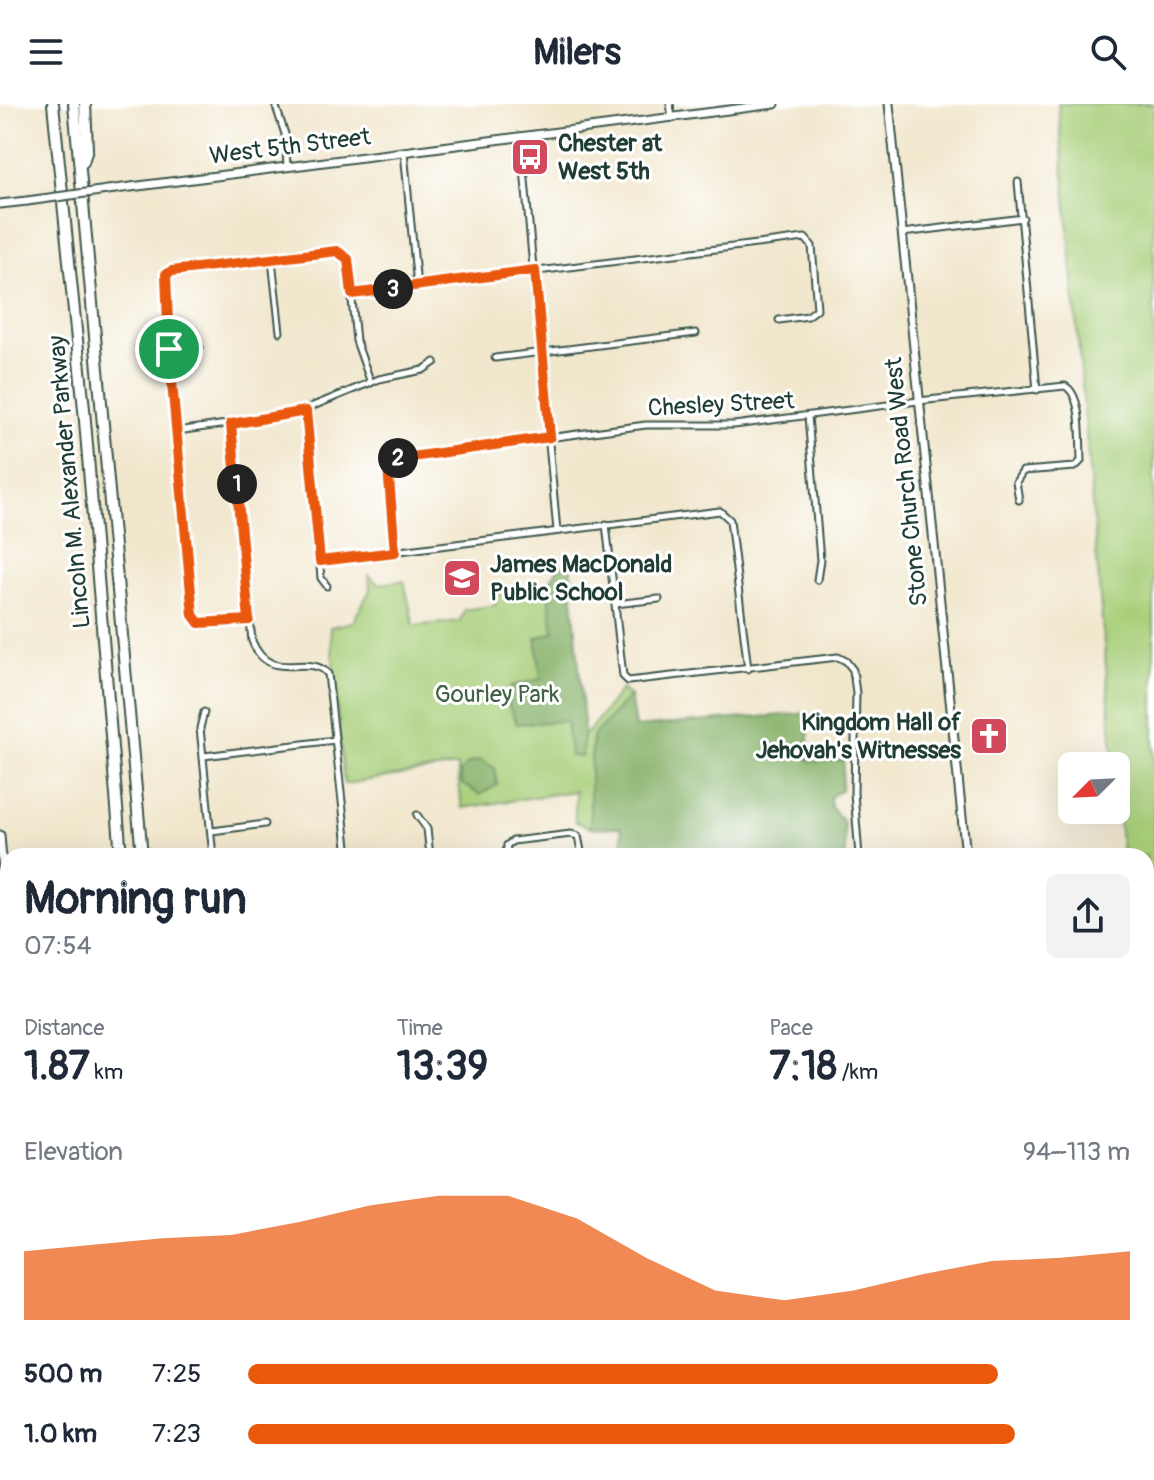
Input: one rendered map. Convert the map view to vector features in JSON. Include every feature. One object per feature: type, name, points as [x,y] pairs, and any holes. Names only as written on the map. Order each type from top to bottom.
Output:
[{"type":"highway","points":[[47,104],[54,159],[60,178]]},
{"type":"highway","name":"Lincoln M. Alexander Parkway","points":[[53,104],[84,409],[120,848]]},
{"type":"highway","name":"Lincoln M. Alexander Parkway","points":[[74,104],[141,848]]},
{"type":"highway","points":[[81,168],[87,149],[85,104]]},
{"type":"street","points":[[275,104],[285,134],[287,166]]},
{"type":"street","points":[[670,104],[672,118]]},
{"type":"street","name":"West 5th Street","points":[[0,204],[775,104]]},
{"type":"street","name":"Stone Church Road West","points":[[889,104],[965,848]]},
{"type":"street","points":[[521,136],[557,531]]},
{"type":"street","points":[[404,152],[417,286]]},
{"type":"street","points":[[1018,182],[1037,390]]},
{"type":"street","points":[[902,233],[1023,218]]},
{"type":"street","points":[[352,294],[805,238],[812,246],[817,309],[808,316],[779,320]]},
{"type":"street","points":[[249,620],[204,625],[193,615],[169,349],[166,274],[337,251],[348,259],[357,346],[371,383]]},
{"type":"street","points":[[272,260],[280,332]]},
{"type":"street","points":[[495,358],[696,333]]},
{"type":"street","points":[[169,349],[200,348]]},
{"type":"street","points":[[177,431],[306,411],[371,383],[423,370],[435,362]]},
{"type":"street","name":"Chesley Street","points":[[395,552],[388,467],[391,460],[646,425],[734,425],[1065,386],[1073,390],[1076,397],[1081,461],[1075,467],[1023,471],[1016,482],[1019,500]]},
{"type":"street","points":[[306,411],[321,578],[327,586]]},
{"type":"street","points":[[808,416],[820,560],[817,580]]},
{"type":"street","points":[[231,424],[253,644],[267,662],[284,667],[317,666],[327,672],[347,848]]},
{"type":"street","points":[[320,561],[716,510],[725,514],[731,523],[748,669]]},
{"type":"street","points":[[606,524],[623,676],[628,681],[838,657],[851,666],[856,693],[854,793],[858,848]]},
{"type":"street","points":[[615,604],[659,599]]},
{"type":"street","points":[[204,712],[200,723],[213,848]]},
{"type":"street","points":[[204,756],[335,740]]},
{"type":"street","points":[[417,815],[427,829],[429,848]]},
{"type":"street","points":[[212,831],[265,824]]},
{"type":"street","points":[[507,848],[513,841],[571,834],[578,836],[580,848]]},
{"type":"green space","points":[[1058,104],[1154,104],[1154,848],[1121,848],[1119,824],[1130,824],[1130,752],[1113,752]]},
{"type":"green space","name":"Gourley Park","points":[[570,565],[584,733],[622,689],[630,696],[593,736],[590,828],[575,821],[575,791],[462,808],[457,766],[344,784],[330,627],[353,622],[370,590],[369,575],[378,584],[404,581],[414,626],[460,621],[464,610],[496,605],[495,594],[547,587],[558,568]]},
{"type":"green space","points":[[570,565],[584,723],[582,757],[570,756],[566,721],[517,724],[508,704],[511,686],[541,679],[536,638],[554,632],[547,587],[558,568]]},
{"type":"green space","points":[[630,696],[635,727],[809,713],[809,761],[844,760],[841,790],[830,797],[831,807],[844,823],[845,848],[623,848],[621,827],[590,828],[593,736]]},
{"type":"green space","points":[[481,760],[495,768],[497,785],[480,795],[462,784],[460,772],[469,763]]},
{"type":"place","name":"Chester at West 5th","points":[[530,157]]},
{"type":"place","name":"James MacDonald Public School","points":[[462,578]]},
{"type":"place","name":"Kingdom Hall of Jehovah's Witnesses","points":[[989,736]]},
{"type":"route","points":[[337,251],[348,259],[352,294],[535,270],[550,437],[391,460],[388,467],[395,552],[320,561],[306,411],[231,424],[249,620],[204,625],[193,615],[169,349],[165,284],[166,274],[172,271],[337,251]]}]
